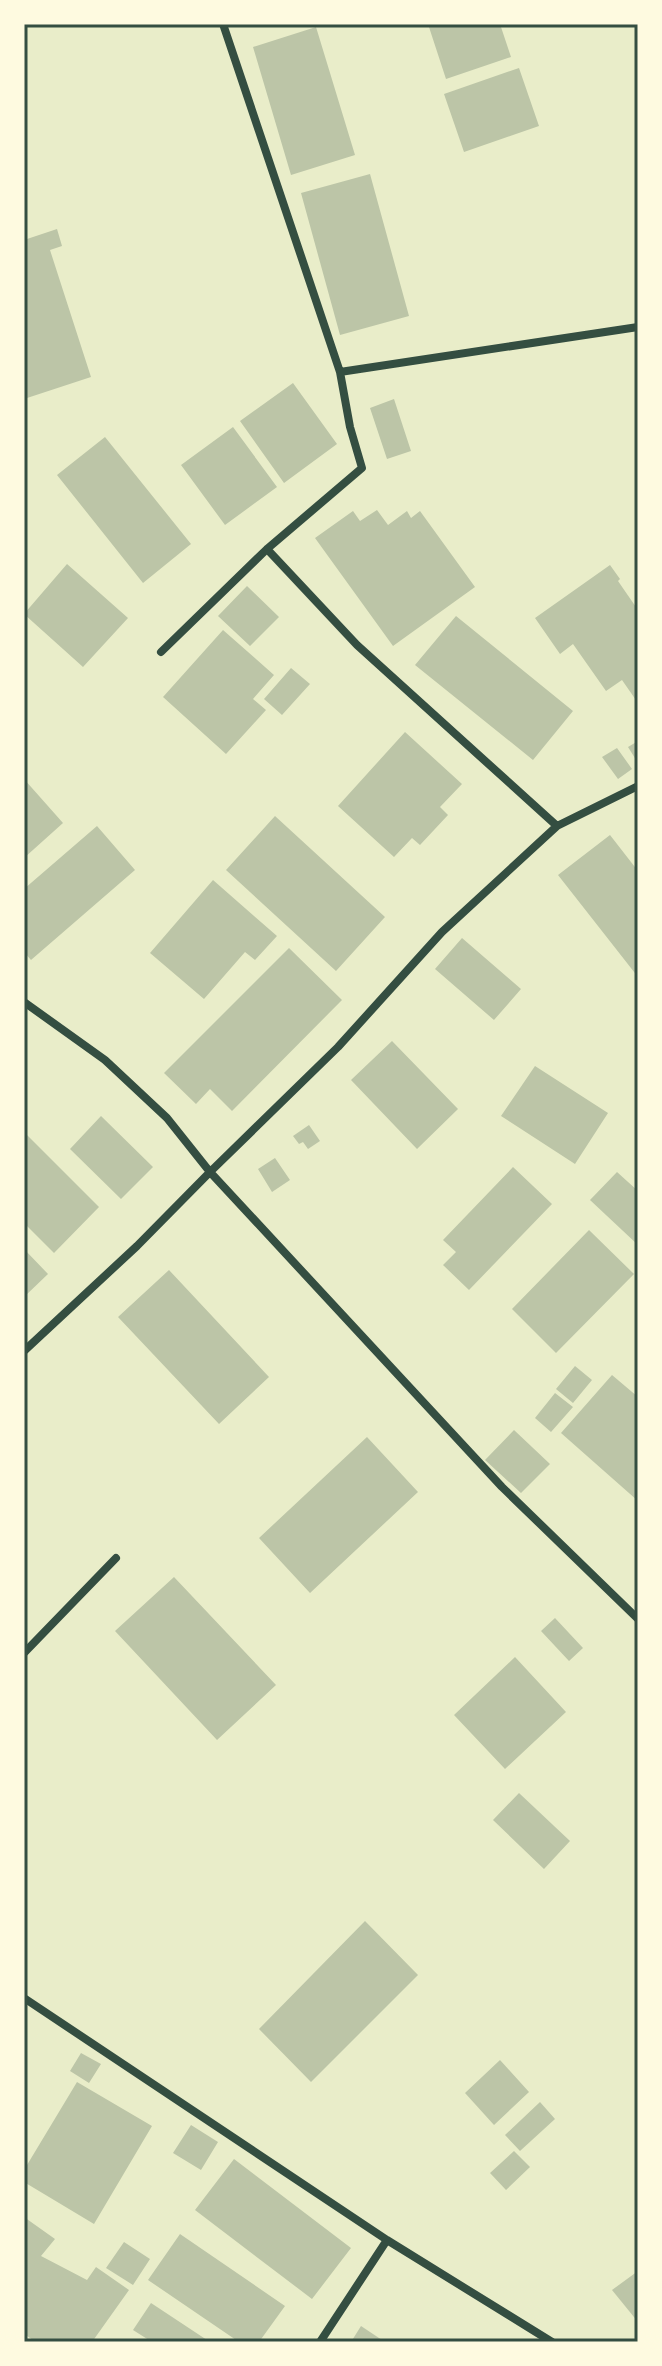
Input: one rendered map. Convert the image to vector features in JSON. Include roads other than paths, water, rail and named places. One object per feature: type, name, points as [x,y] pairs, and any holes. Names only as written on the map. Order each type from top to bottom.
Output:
[{"type":"street","points":[[161,652],[267,549],[362,468],[350,427],[340,372],[223,24]]},
{"type":"street","points":[[340,372],[638,327]]},
{"type":"street","points":[[267,549],[357,645],[557,826]]},
{"type":"street","points":[[24,1351],[137,1246],[338,1047],[442,932],[557,826],[638,786]]},
{"type":"street","points":[[24,1002],[105,1060],[167,1118],[210,1172],[502,1487],[638,1619]]},
{"type":"street","points":[[24,1653],[116,1558]]},
{"type":"street","points":[[24,1998],[387,2240],[552,2342]]},
{"type":"street","points":[[320,2342],[387,2240]]}]
